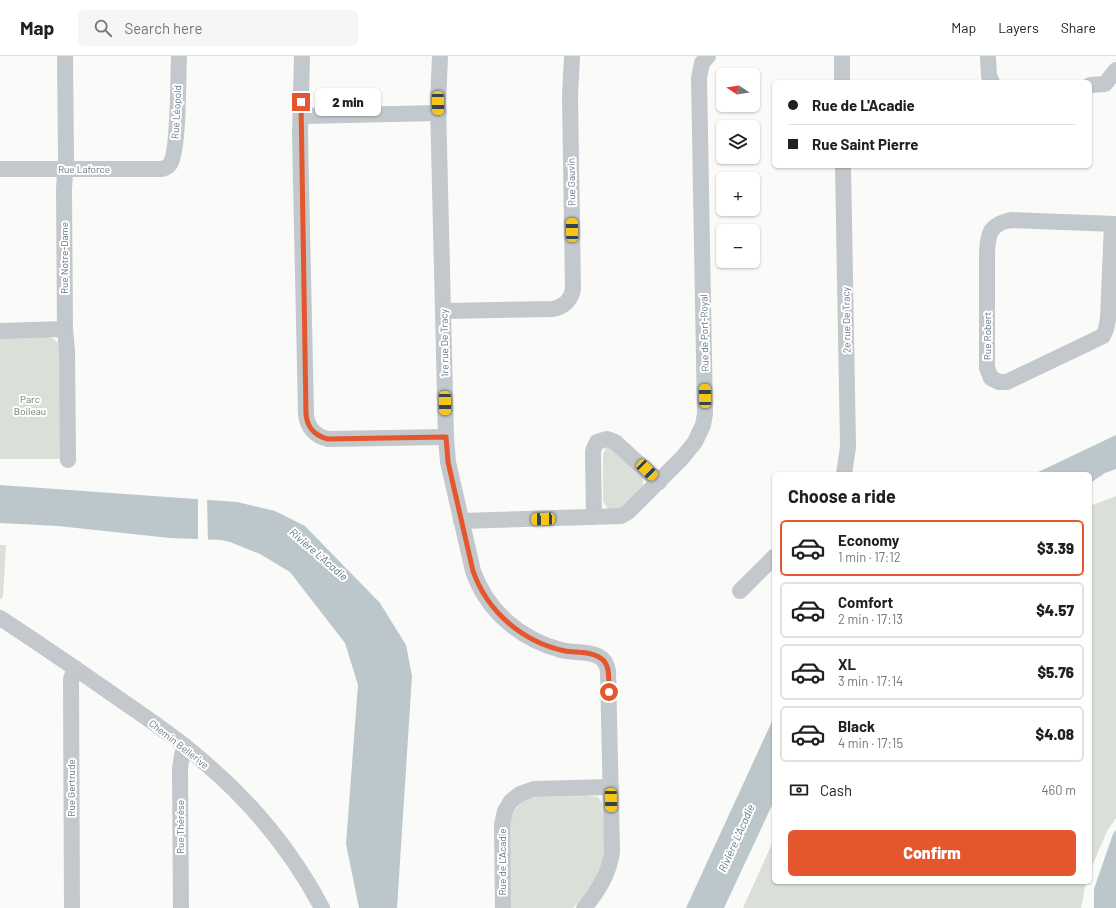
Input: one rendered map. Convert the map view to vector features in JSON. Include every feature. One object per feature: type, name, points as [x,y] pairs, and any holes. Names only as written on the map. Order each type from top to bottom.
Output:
[{"type":"street","name":"Rue Notre-Dame","points":[[65,56],[65,329],[67,351],[68,460]]},
{"type":"street","name":"Rue Léopold","points":[[168,167],[172,159],[176,126],[179,56]]},
{"type":"street","points":[[302,56],[300,116],[306,414],[309,426],[317,435],[328,439],[446,437]]},
{"type":"street","name":"1re rue De Tracy","points":[[440,56],[439,113],[446,437],[448,462],[461,521],[476,579],[486,599],[497,613],[521,632],[541,643],[563,650],[590,654],[603,660],[607,666],[611,787]]},
{"type":"street","name":"Rue Gauvin","points":[[444,311],[553,309],[564,305],[571,295],[573,289],[570,96],[572,56]]},
{"type":"street","name":"Rue de Port-Royal","points":[[461,521],[616,517],[625,515],[659,482],[695,442],[701,431],[704,420],[699,85],[701,66],[708,56]]},
{"type":"street","points":[[842,56],[842,80]]},
{"type":"street","points":[[988,56],[989,76],[991,80]]},
{"type":"street","points":[[1113,56],[1116,59]]},
{"type":"street","points":[[1092,85],[1105,84],[1116,70]]},
{"type":"street","points":[[300,116],[439,113]]},
{"type":"street","name":"Rue Laforce","points":[[0,169],[164,169],[168,167]]},
{"type":"street","name":"2e rue De Tracy","points":[[843,168],[848,447],[844,472]]},
{"type":"street","name":"Rue Robert","points":[[1010,220],[1114,224],[1108,319],[1103,336],[1010,381],[1002,382],[991,378],[988,368],[987,252],[988,238],[993,228],[1002,222],[1010,220]]},
{"type":"street","points":[[0,331],[65,329]]},
{"type":"street","points":[[594,517],[593,453],[597,442],[607,439],[615,442],[659,482]]},
{"type":"street","points":[[740,591],[772,559]]},
{"type":"street","name":"Chemin Bellerive","points":[[0,618],[75,668],[186,746],[233,789],[270,830],[295,863],[322,908]]},
{"type":"street","name":"Rue Gertrude","points":[[72,908],[71,679],[75,668]]},
{"type":"street","name":"Rue Thérèse","points":[[181,908],[180,769],[182,755],[186,746]]},
{"type":"street","points":[[584,908],[602,883],[610,863],[612,852],[611,787]]},
{"type":"street","name":"Rue de L'Acadie","points":[[503,908],[502,825],[505,811],[511,801],[520,794],[534,789],[611,787]]},
{"type":"green space","name":"Parc Boileau","points":[[0,336],[49,337],[54,339],[59,344],[61,459],[0,459]]},
{"type":"green space","points":[[610,447],[641,475],[643,479],[643,486],[635,496],[623,506],[611,510],[606,507],[603,500],[603,454],[606,448]]},
{"type":"green space","points":[[1116,496],[1116,818],[1107,831],[1092,866],[1092,505]]},
{"type":"green space","points":[[0,545],[6,545],[3,597],[0,599]]},
{"type":"green space","points":[[537,797],[598,797],[602,803],[604,845],[601,865],[587,891],[573,908],[510,908],[509,833],[511,817],[516,809],[523,801]]},
{"type":"green space","points":[[772,843],[772,884],[1086,884],[1081,908],[743,908]]},
{"type":"water","points":[[1116,435],[1116,469],[1105,473],[1092,482],[1092,472],[1038,472]]},
{"type":"water","name":"Rivière L'Acadie","points":[[0,485],[237,502],[275,511],[305,526],[380,603],[406,645],[412,676],[397,908],[359,908],[346,844],[358,685],[345,643],[290,572],[260,554],[221,540],[170,538],[58,526],[0,523]]},
{"type":"water","name":"Rivière L'Acadie","points":[[772,721],[772,805],[724,908],[686,908]]},
{"type":"water","points":[[1116,830],[1116,908],[1094,908],[1094,889],[1113,834]]},
{"type":"pier","points":[[198,497],[207,497],[208,542],[198,541]]},
{"type":"route","points":[[301,102],[300,135],[306,414],[309,426],[317,435],[328,439],[446,437],[448,462],[473,571],[486,599],[503,619],[528,637],[555,648],[600,657],[607,666],[609,692]]}]
